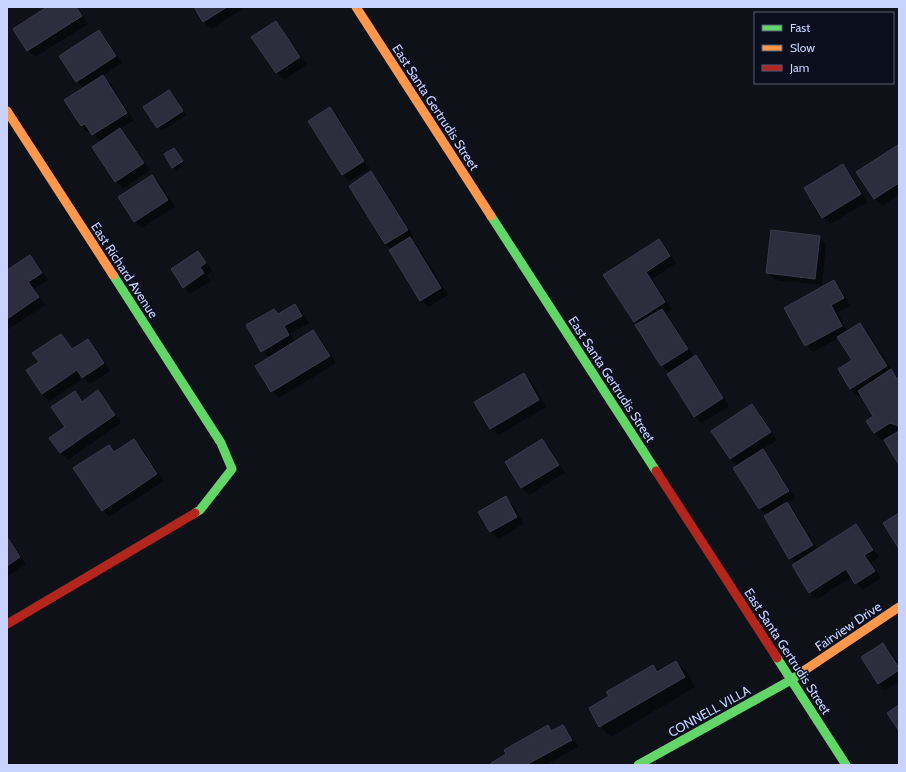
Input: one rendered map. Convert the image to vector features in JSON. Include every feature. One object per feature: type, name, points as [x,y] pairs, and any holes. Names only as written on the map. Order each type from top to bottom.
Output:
[{"type":"street","name":"East Santa Gertrudis Street","points":[[356,7],[846,765]]},
{"type":"street","name":"East Richard Avenue","points":[[7,112],[221,443],[232,469],[200,510],[7,624]]},
{"type":"street","name":"Fairview Drive","points":[[792,680],[899,607]]},
{"type":"street","name":"CONNELL VILLA","points":[[638,765],[792,680]]},
{"type":"building","points":[[47,7],[76,7],[82,16],[27,51],[13,29]]},
{"type":"building","points":[[194,7],[227,7],[203,22]]},
{"type":"building","points":[[276,21],[300,57],[276,73],[251,37]]},
{"type":"building","points":[[99,30],[116,56],[76,82],[59,56]]},
{"type":"building","points":[[103,75],[127,113],[92,135],[85,124],[81,126],[64,100]]},
{"type":"building","points":[[169,90],[183,111],[157,128],[143,107]]},
{"type":"building","points":[[330,107],[364,161],[342,175],[308,121]]},
{"type":"building","points":[[120,128],[144,163],[115,182],[92,147]]},
{"type":"building","points":[[898,145],[899,183],[874,199],[856,172]]},
{"type":"building","points":[[174,148],[183,161],[172,168],[164,154]]},
{"type":"building","points":[[843,164],[861,194],[822,218],[804,188]]},
{"type":"building","points":[[371,171],[408,230],[385,244],[349,186]]},
{"type":"building","points":[[152,175],[168,200],[134,222],[118,197]]},
{"type":"building","points":[[771,230],[820,236],[815,279],[766,273]]},
{"type":"building","points":[[410,237],[441,288],[420,301],[389,250]]},
{"type":"building","points":[[659,239],[670,256],[646,272],[665,302],[634,322],[603,275]]},
{"type":"building","points":[[198,251],[206,263],[200,267],[204,273],[183,288],[171,269]]},
{"type":"building","points":[[30,255],[42,273],[28,282],[39,297],[7,319],[7,270]]},
{"type":"building","points":[[834,280],[844,298],[831,305],[842,326],[805,346],[784,308]]},
{"type":"building","points":[[295,304],[302,316],[284,326],[289,335],[261,352],[246,325],[274,309],[278,314]]},
{"type":"building","points":[[662,309],[688,349],[661,366],[635,325]]},
{"type":"building","points":[[860,323],[887,366],[850,389],[838,369],[852,360],[837,337]]},
{"type":"building","points":[[313,330],[330,356],[271,392],[255,366]]},
{"type":"building","points":[[61,334],[72,349],[88,339],[104,363],[82,378],[77,370],[42,394],[26,370],[39,362],[32,353]]},
{"type":"building","points":[[696,355],[723,398],[694,417],[667,374]]},
{"type":"building","points":[[891,369],[897,379],[899,378],[899,426],[890,423],[874,433],[866,421],[873,416],[858,391]]},
{"type":"building","points":[[524,373],[539,400],[490,429],[474,402]]},
{"type":"building","points":[[98,390],[115,415],[60,453],[49,438],[65,427],[51,407],[75,391],[82,402]]},
{"type":"building","points":[[752,404],[771,432],[730,459],[711,431]]},
{"type":"building","points":[[899,431],[899,465],[884,440]]},
{"type":"building","points":[[134,439],[157,474],[102,511],[73,468],[109,445],[114,452]]},
{"type":"building","points":[[542,439],[559,465],[521,488],[505,462]]},
{"type":"building","points":[[763,449],[789,491],[759,509],[733,468]]},
{"type":"building","points":[[506,496],[517,517],[490,532],[478,512]]},
{"type":"building","points":[[787,502],[813,545],[789,559],[764,516]]},
{"type":"building","points":[[899,513],[899,549],[883,523]]},
{"type":"building","points":[[856,524],[873,550],[864,555],[875,571],[855,584],[846,569],[809,593],[792,565]]},
{"type":"building","points":[[7,537],[20,557],[7,566]]},
{"type":"building","points":[[883,643],[899,670],[878,684],[861,657]]},
{"type":"building","points":[[676,661],[685,677],[599,727],[589,708],[609,696],[606,692],[653,665],[657,672]]},
{"type":"building","points":[[899,705],[899,731],[887,713]]},
{"type":"building","points":[[548,725],[551,731],[563,725],[572,740],[526,765],[492,765],[491,763],[506,754],[504,750]]},
{"type":"traffic: fast","points":[[491,216],[656,471]]},
{"type":"traffic: fast","points":[[113,275],[221,443],[232,469],[200,510],[195,513]]},
{"type":"traffic: fast","points":[[777,658],[846,765]]},
{"type":"traffic: fast","points":[[638,765],[791,680],[805,670]]},
{"type":"traffic: slow","points":[[356,7],[491,216]]},
{"type":"traffic: slow","points":[[7,111],[113,275]]},
{"type":"traffic: slow","points":[[805,670],[899,607]]},
{"type":"traffic: jam","points":[[656,471],[777,658]]},
{"type":"traffic: jam","points":[[7,624],[195,513]]}]
